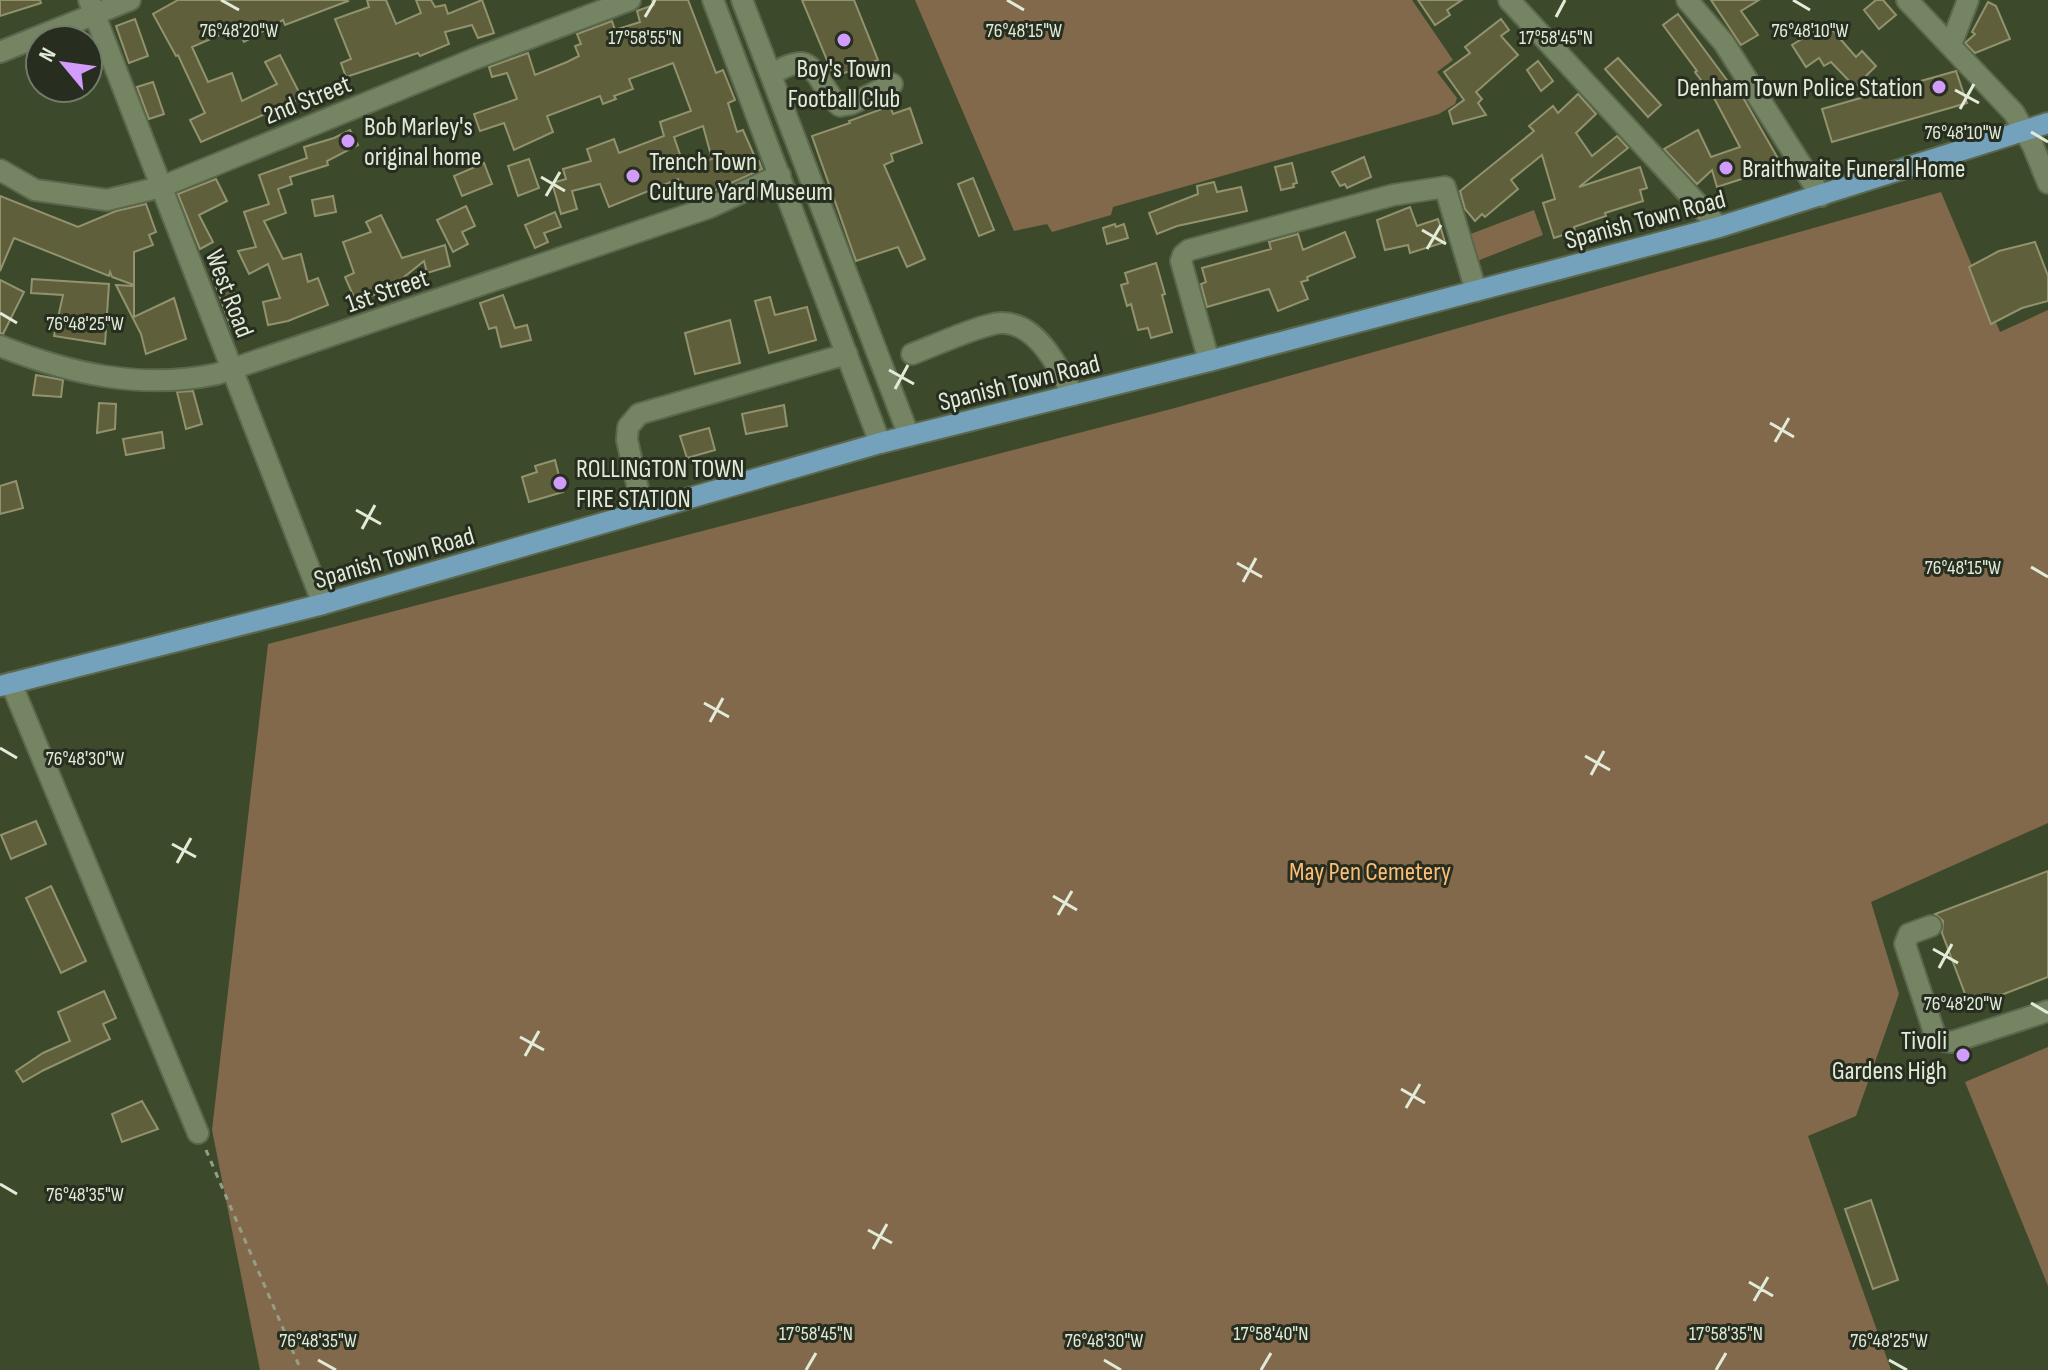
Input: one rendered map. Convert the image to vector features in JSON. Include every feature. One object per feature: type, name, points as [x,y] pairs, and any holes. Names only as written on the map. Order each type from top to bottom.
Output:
[{"type":"main road","name":"Spanish Town Road","points":[[6,684],[323,604],[880,443],[1209,361],[1719,227],[2048,123]]},
{"type":"street","points":[[0,52],[91,7],[130,0]]},
{"type":"street","name":"2nd Street","points":[[0,170],[35,190],[107,200],[161,187],[474,59],[630,0]]},
{"type":"street","points":[[713,0],[880,443]]},
{"type":"street","points":[[742,0],[909,436]]},
{"type":"street","points":[[1687,0],[1724,43],[1821,196]]},
{"type":"street","points":[[1907,0],[2014,113],[2033,146],[2048,183]]},
{"type":"street","points":[[1948,43],[1954,37],[1968,0]]},
{"type":"street","points":[[1521,4],[1719,227]]},
{"type":"street","name":"West Road","points":[[91,7],[323,604]]},
{"type":"street","points":[[771,74],[799,63],[806,64],[814,71],[831,100],[840,106],[851,104],[892,84]]},
{"type":"street","name":"1st Street","points":[[0,346],[58,366],[129,380],[177,380],[232,369],[708,208],[780,175]]},
{"type":"street","points":[[1209,361],[1181,261],[1183,255],[1189,250],[1393,195],[1445,187],[1476,291]]},
{"type":"street","points":[[912,354],[999,323],[1017,325],[1038,340],[1061,371],[1073,395]]},
{"type":"street","points":[[643,511],[627,440],[628,427],[639,414],[847,354]]},
{"type":"street","points":[[6,684],[198,1133]]},
{"type":"street","points":[[1931,926],[1909,934],[1905,944],[1935,1035],[1952,1042],[2048,1011]]},
{"type":"path","points":[[198,1133],[301,1370]]},
{"type":"green space","points":[[915,0],[1412,0],[1453,60],[1437,72],[1457,98],[1455,104],[1439,114],[1113,207],[1111,215],[1052,232],[1047,224],[1014,231]]},
{"type":"green space","name":"May Pen Cemetery","points":[[1941,192],[2000,332],[2048,310],[2048,823],[1871,902],[1899,994],[1856,1116],[1808,1136],[1891,1370],[260,1370],[212,1130],[268,644],[1175,408]]},
{"type":"green space","points":[[1534,210],[1543,235],[1477,261],[1468,235]]},
{"type":"green space","points":[[2048,1047],[2048,1286],[1965,1082]]},
{"type":"building","points":[[0,0],[40,0],[41,3],[0,16]]},
{"type":"building","points":[[178,0],[348,1],[285,25],[283,20],[244,42],[236,28],[192,47],[208,82],[232,73],[242,101],[277,84],[265,62],[280,55],[302,98],[201,142],[190,120],[205,113],[178,55],[153,14]]},
{"type":"building","points":[[367,0],[386,0],[396,24],[421,13],[416,0],[431,0],[435,7],[445,5],[448,14],[482,0],[494,33],[478,38],[472,25],[445,32],[449,44],[420,56],[418,53],[346,77],[341,63],[351,59],[335,19],[369,7]]},
{"type":"building","points":[[652,0],[688,0],[716,73],[723,70],[735,100],[728,103],[737,132],[743,130],[762,169],[705,195],[703,189],[684,196],[678,179],[609,207],[600,184],[572,191],[577,209],[561,214],[552,183],[566,179],[563,169],[591,161],[587,149],[614,139],[619,153],[664,136],[660,122],[691,111],[673,63],[629,79],[633,89],[614,96],[616,99],[603,104],[600,96],[547,116],[553,132],[514,150],[504,123],[480,131],[474,114],[517,99],[507,73],[492,77],[489,67],[528,53],[535,75],[579,56],[575,46],[581,44],[577,34],[612,21],[615,30],[640,22],[637,11],[654,5]],"holes":[[[703,126],[712,159],[685,169],[674,137]]]},
{"type":"building","name":"Boy's Town Football Club","points":[[802,0],[854,0],[878,60],[834,77]]},
{"type":"building","points":[[1418,0],[1462,0],[1447,10],[1450,15],[1435,25]]},
{"type":"building","points":[[1711,0],[1759,0],[1741,11],[1758,35],[1741,45]]},
{"type":"building","points":[[1876,0],[1883,0],[1896,15],[1879,29],[1864,10]]},
{"type":"building","points":[[1988,2],[1996,6],[2010,39],[1975,53],[1965,43],[1975,34],[1972,32]]},
{"type":"building","points":[[1678,14],[1738,95],[1741,94],[1780,162],[1717,187],[1712,170],[1697,184],[1664,149],[1698,130],[1711,157],[1740,147],[1713,96],[1663,25]]},
{"type":"building","points":[[135,19],[148,56],[129,63],[116,26]]},
{"type":"building","points":[[1501,19],[1509,30],[1501,36],[1518,55],[1476,92],[1482,99],[1478,103],[1486,115],[1453,124],[1449,111],[1464,100],[1444,72],[1470,53],[1465,47]]},
{"type":"building","points":[[1829,26],[1856,57],[1862,51],[1876,66],[1855,87],[1831,62],[1824,66],[1819,58],[1806,67],[1792,45],[1813,32],[1817,36]]},
{"type":"building","points":[[1618,58],[1661,105],[1648,117],[1605,69]]},
{"type":"building","points":[[1538,61],[1553,81],[1541,91],[1527,70]]},
{"type":"building","points":[[1956,71],[1967,103],[1832,142],[1822,109]]},
{"type":"building","points":[[153,82],[164,114],[149,119],[137,87]]},
{"type":"building","points":[[1578,94],[1596,114],[1576,133],[1592,156],[1617,136],[1628,148],[1579,187],[1640,167],[1647,188],[1640,190],[1643,201],[1605,213],[1606,216],[1554,238],[1543,203],[1555,199],[1542,155],[1511,180],[1518,189],[1485,217],[1482,214],[1475,221],[1465,209],[1460,191],[1534,131],[1529,126],[1553,106],[1558,113]]},
{"type":"building","points":[[890,106],[893,114],[910,108],[922,143],[891,154],[893,161],[884,165],[925,259],[907,267],[898,247],[856,261],[812,136]]},
{"type":"building","points":[[350,130],[358,145],[327,161],[328,165],[290,177],[292,184],[278,189],[286,213],[264,221],[283,259],[301,254],[308,282],[318,278],[328,305],[288,321],[268,325],[263,302],[280,298],[268,264],[249,274],[238,251],[256,247],[244,212],[269,204],[259,175],[307,158],[304,147]]},
{"type":"building","points":[[1364,157],[1371,177],[1347,188],[1345,184],[1340,186],[1332,172]]},
{"type":"building","points":[[529,159],[539,188],[518,196],[508,166]]},
{"type":"building","points":[[484,163],[492,184],[462,196],[454,176]]},
{"type":"building","points":[[1292,163],[1297,183],[1293,184],[1294,187],[1281,190],[1275,167]]},
{"type":"building","points":[[973,178],[994,230],[979,236],[958,184]]},
{"type":"building","points":[[216,179],[227,201],[199,215],[213,242],[200,249],[178,194]]},
{"type":"building","points":[[1214,182],[1217,192],[1241,187],[1247,211],[1177,226],[1157,234],[1149,213],[1198,194],[1197,186]]},
{"type":"building","points":[[0,196],[78,227],[116,211],[146,204],[156,232],[149,235],[153,245],[134,252],[134,285],[112,277],[110,272],[109,276],[14,238],[0,271]]},
{"type":"building","points":[[333,196],[336,212],[315,216],[312,200]]},
{"type":"building","points":[[466,206],[475,226],[462,232],[468,244],[453,252],[437,220]]},
{"type":"building","points":[[1410,207],[1417,226],[1438,219],[1445,242],[1410,253],[1408,245],[1385,250],[1377,220]]},
{"type":"building","points":[[555,212],[561,227],[544,233],[548,242],[535,248],[525,225]]},
{"type":"building","points":[[381,215],[402,258],[445,245],[450,266],[427,273],[424,261],[389,289],[356,302],[345,277],[354,273],[343,242],[371,232],[366,222]]},
{"type":"building","points":[[1115,224],[1116,227],[1124,224],[1128,238],[1107,244],[1103,228]]},
{"type":"building","points":[[1345,232],[1355,257],[1301,282],[1308,299],[1278,311],[1269,289],[1207,307],[1201,284],[1206,282],[1202,268],[1271,249],[1269,242],[1298,234],[1303,250]]},
{"type":"building","points":[[2035,242],[2048,276],[2048,301],[2022,308],[1991,324],[1969,267],[1999,251]]},
{"type":"building","points":[[1156,263],[1172,332],[1151,338],[1148,328],[1138,330],[1131,304],[1127,306],[1121,285],[1128,283],[1125,273]]},
{"type":"building","points":[[227,273],[245,323],[231,328],[213,278]]},
{"type":"building","points":[[32,279],[109,284],[105,344],[54,336],[63,295],[31,293]]},
{"type":"building","points":[[0,280],[24,292],[3,334],[0,333]]},
{"type":"building","points":[[116,285],[134,286],[134,317],[174,298],[186,339],[146,354],[141,334]]},
{"type":"building","points":[[503,295],[515,328],[527,325],[531,340],[501,347],[496,327],[489,329],[480,303]]},
{"type":"building","points":[[770,297],[775,315],[807,307],[816,340],[769,353],[755,301]]},
{"type":"building","points":[[730,320],[740,363],[695,374],[685,333]]},
{"type":"building","points":[[36,375],[63,380],[61,397],[33,395]]},
{"type":"building","points":[[193,391],[202,424],[186,429],[177,392]]},
{"type":"building","points":[[99,403],[116,404],[115,429],[97,433]]},
{"type":"building","points":[[784,405],[787,426],[746,434],[742,414]]},
{"type":"building","points":[[709,428],[715,450],[687,458],[680,436]]},
{"type":"building","points":[[162,432],[164,448],[126,455],[123,439]]},
{"type":"building","points":[[555,460],[563,492],[529,502],[522,477],[537,472],[535,466]]},
{"type":"building","points":[[16,481],[23,508],[0,514],[0,486]]},
{"type":"building","points":[[36,821],[46,844],[11,859],[1,835]]},
{"type":"building","points":[[2048,871],[2048,977],[1970,1007],[1942,933],[1943,921],[1935,914]]},
{"type":"building","points":[[51,886],[86,961],[61,973],[26,898]]},
{"type":"building","points":[[104,991],[116,1018],[103,1024],[110,1039],[23,1082],[16,1071],[43,1053],[70,1041],[58,1012]]},
{"type":"building","points":[[142,1101],[158,1129],[122,1142],[112,1114]]},
{"type":"building","points":[[1871,1200],[1898,1280],[1873,1289],[1845,1209]]},
{"type":"place","name":"Boy's Town Football Club","points":[[844,40]]},
{"type":"place","name":"Denham Town Police Station","points":[[1939,87]]},
{"type":"place","name":"Bob Marley's original home","points":[[348,141]]},
{"type":"place","name":"Braithwaite Funeral Home","points":[[1726,168]]},
{"type":"place","name":"Trench Town Culture Yard Museum","points":[[633,176]]},
{"type":"place","name":"ROLLINGTON TOWN FIRE STATION","points":[[560,483]]},
{"type":"place","name":"Tivoli Gardens High","points":[[1963,1055]]}]
